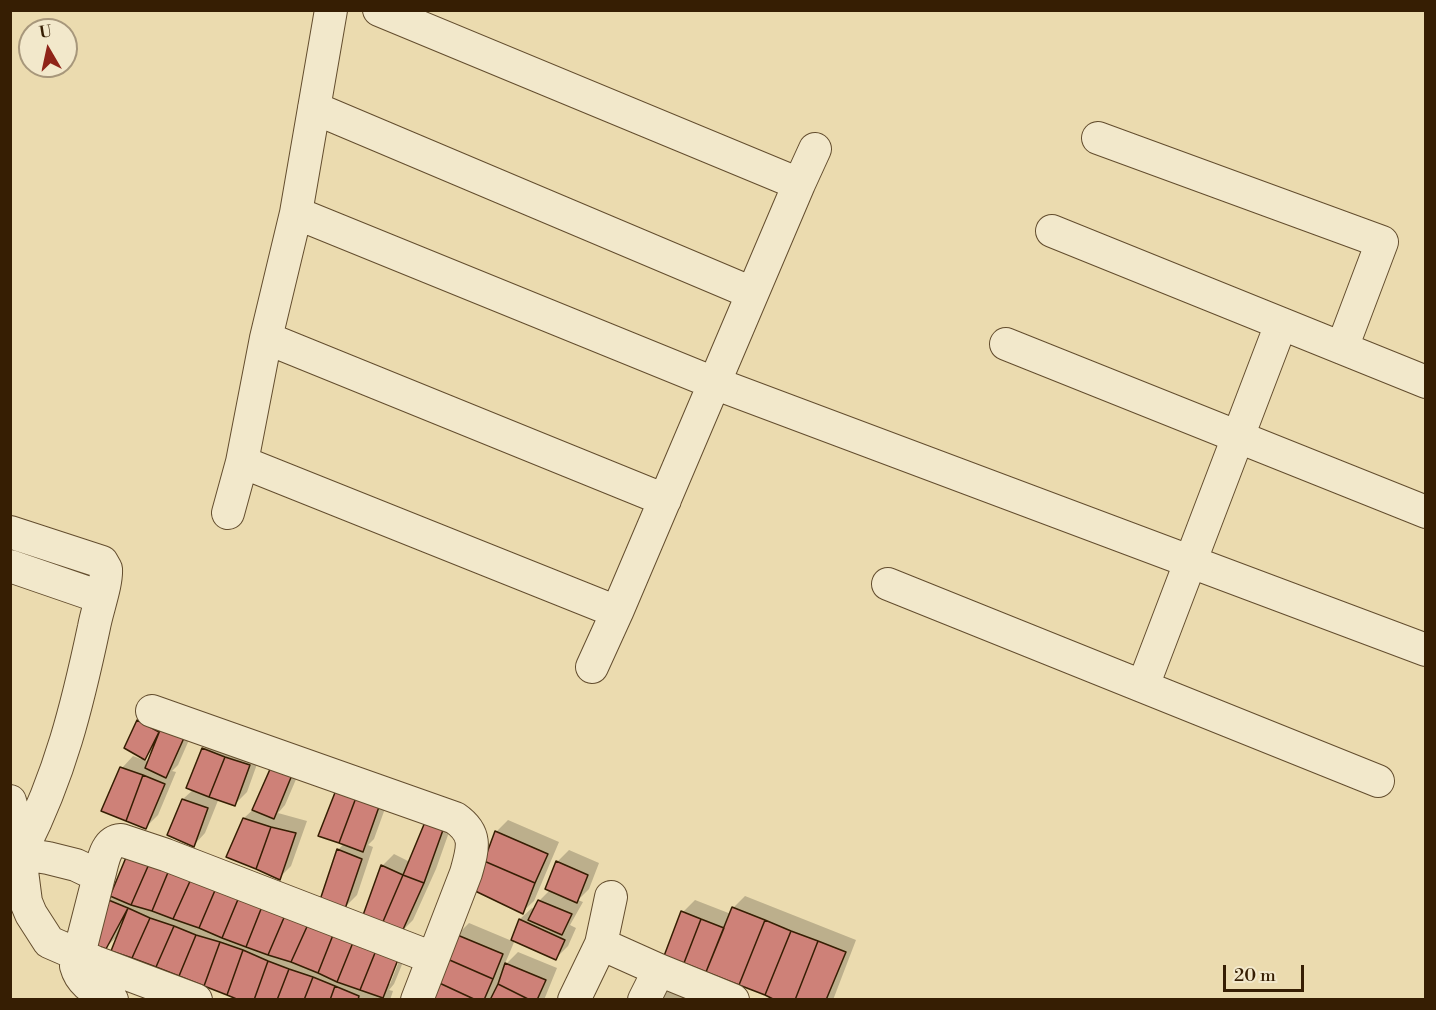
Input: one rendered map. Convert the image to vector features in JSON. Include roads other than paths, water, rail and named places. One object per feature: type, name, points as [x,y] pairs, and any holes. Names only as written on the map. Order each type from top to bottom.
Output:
[{"type":"street","points":[[228,513],[242,462],[267,338],[296,213],[332,10]]},
{"type":"street","points":[[379,10],[799,184]]},
{"type":"street","points":[[314,108],[752,293]]},
{"type":"street","points":[[1098,138],[1382,242],[1342,348]]},
{"type":"street","points":[[592,667],[815,149]]},
{"type":"street","points":[[296,213],[714,383],[1425,650]]},
{"type":"street","points":[[1052,231],[1425,382]]},
{"type":"street","points":[[1143,686],[1281,324]]},
{"type":"street","points":[[267,338],[665,500]]},
{"type":"street","points":[[1006,344],[1425,512]]},
{"type":"street","points":[[242,462],[617,612]]},
{"type":"street","points":[[10,532],[105,565],[106,575],[78,702],[66,745],[40,814],[46,859],[78,955],[76,966],[79,975],[94,990],[112,999]]},
{"type":"street","points":[[10,566],[100,597]]},
{"type":"street","points":[[888,584],[1378,781]]},
{"type":"street","points":[[152,711],[455,818],[464,825],[472,836],[472,854],[417,999]]},
{"type":"street","points":[[10,801],[46,859]]},
{"type":"street","points":[[196,999],[78,955],[45,936],[26,902],[23,880],[46,859],[122,840],[433,958]]},
{"type":"street","points":[[574,999],[601,944],[611,897]]},
{"type":"street","points":[[601,944],[658,970],[734,999]]},
{"type":"street","points":[[644,999],[658,970]]}]
